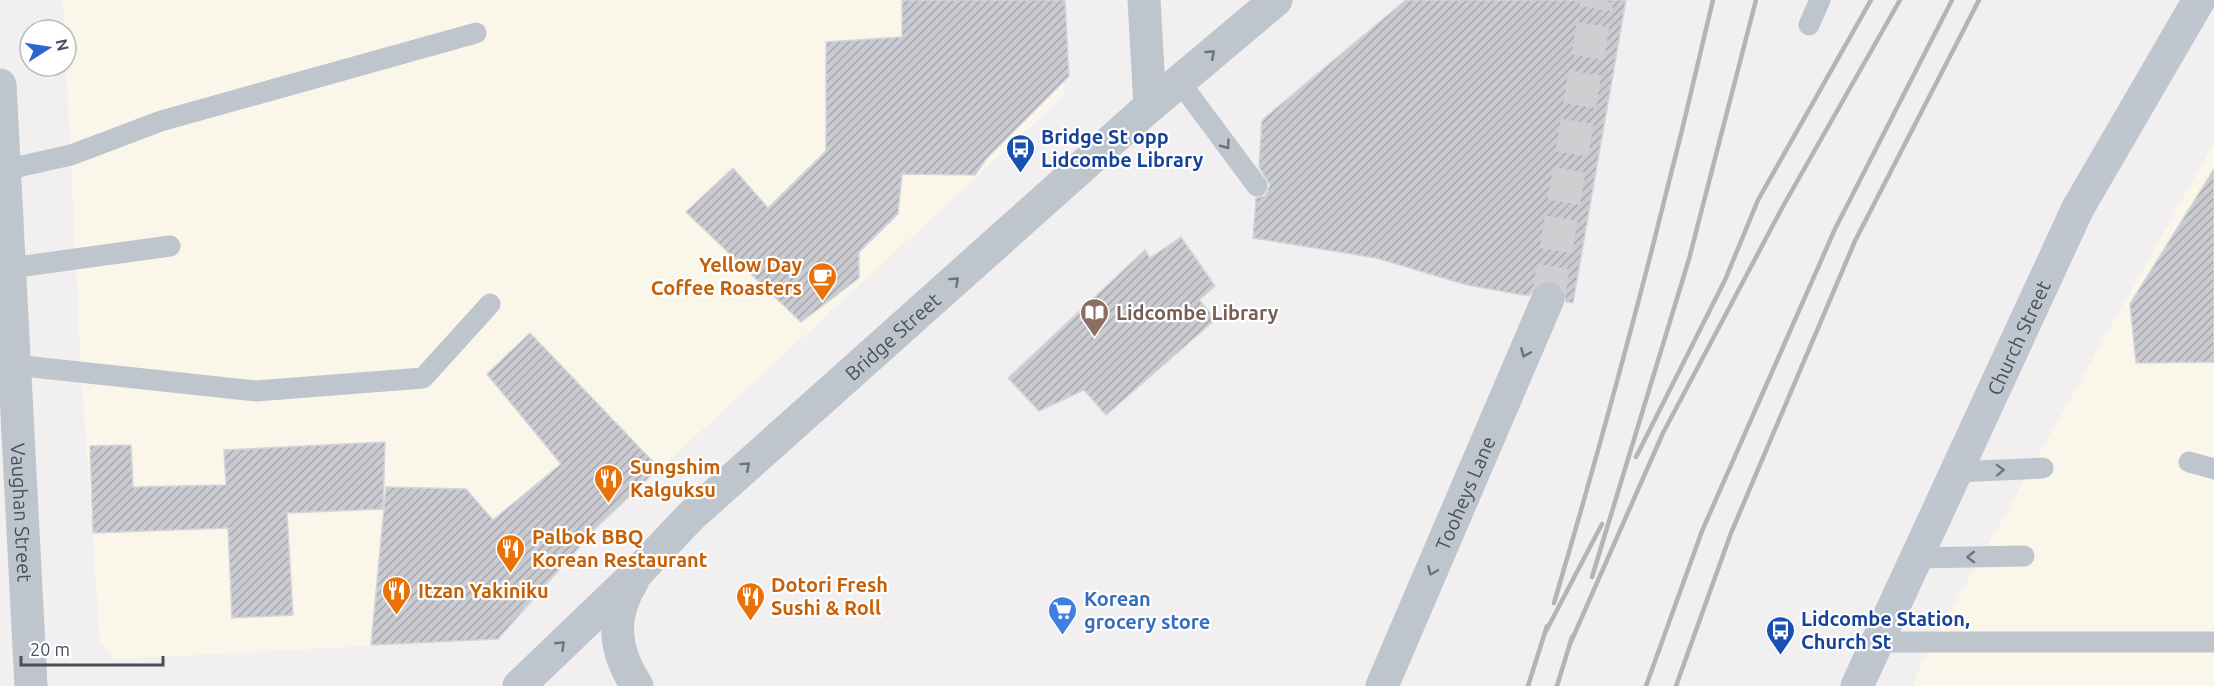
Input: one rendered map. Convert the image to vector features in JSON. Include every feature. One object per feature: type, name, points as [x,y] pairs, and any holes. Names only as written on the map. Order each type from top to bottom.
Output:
[{"type":"main road","name":"Church Street","points":[[1857,686],[2078,208],[2199,0]]},
{"type":"street","points":[[1144,0],[1150,106]]},
{"type":"street","name":"Bridge Street","points":[[519,686],[638,572],[691,516],[1150,106],[1276,0]]},
{"type":"street","name":"Vaughan Street","points":[[0,86],[31,686]]},
{"type":"street","name":"Tooheys Lane","points":[[1382,686],[1548,299]]},
{"type":"street","points":[[637,686],[625,666],[616,632],[620,603],[638,572]]},
{"type":"lane","points":[[1809,25],[1820,0]]},
{"type":"lane","points":[[4,170],[71,155],[161,121],[476,33]]},
{"type":"lane","points":[[1179,81],[1257,186]]},
{"type":"lane","points":[[10,268],[170,246]]},
{"type":"lane","points":[[14,365],[256,392],[423,378],[490,304]]},
{"type":"lane","points":[[2189,462],[2214,470]]},
{"type":"lane","points":[[1957,472],[2043,468]]},
{"type":"lane","points":[[1917,558],[2024,556]]},
{"type":"lane","points":[[1878,642],[2214,642]]},
{"type":"shaded area","points":[[63,0],[1061,0],[1064,96],[597,527],[498,639],[115,659],[100,642],[81,369],[67,78],[78,78],[78,18],[64,18]]},
{"type":"shaded area","points":[[2214,143],[2214,686],[1913,686],[1921,664]]},
{"type":"building","points":[[902,0],[1065,0],[1069,76],[986,159],[975,175],[902,174],[898,214],[859,252],[859,278],[801,322],[686,212],[733,168],[768,208],[826,151],[826,42],[902,37]]},
{"type":"building","points":[[1406,0],[1626,0],[1573,303],[1566,302],[1563,288],[1555,282],[1545,281],[1537,284],[1529,296],[1467,285],[1376,258],[1253,238],[1256,198],[1265,196],[1270,185],[1259,167],[1262,120]]},
{"type":"building","points":[[2214,169],[2214,362],[2136,363],[2130,304]]},
{"type":"building","points":[[1181,237],[1215,286],[1199,300],[1216,319],[1106,415],[1084,390],[1039,411],[1008,378],[1145,250],[1150,258]]},
{"type":"building","points":[[530,333],[659,468],[597,527],[498,639],[371,645],[386,487],[466,489],[493,520],[561,464],[487,374]]},
{"type":"building","points":[[385,442],[383,509],[287,513],[293,615],[232,618],[228,528],[93,533],[90,446],[131,445],[133,487],[226,485],[224,450]]},
{"type":"tunnel","points":[[1548,299],[1597,0]]},
{"type":"railway","points":[[1554,603],[1638,303],[1713,0]]},
{"type":"railway","points":[[1592,577],[1689,259],[1756,0]]},
{"type":"railway","points":[[1636,457],[1725,280],[1758,200],[1871,0]]},
{"type":"railway","points":[[1570,644],[1663,433],[1782,208],[1900,0]]},
{"type":"railway","points":[[1646,686],[1702,531],[1835,229],[1952,0]]},
{"type":"railway","points":[[1676,686],[1731,533],[1855,241],[1979,0]]},
{"type":"railway","points":[[1545,633],[1602,524]]},
{"type":"railway","points":[[1528,686],[1547,626]]},
{"type":"railway","points":[[1557,686],[1572,637]]},
{"type":"place","name":"Bridge St opp Lidcombe Library","points":[[1020,174]]},
{"type":"place","name":"Yellow Day Coffee Roasters","points":[[823,302]]},
{"type":"place","name":"Lidcombe Library","points":[[1095,338]]},
{"type":"place","name":"Sungshim Kalguksu","points":[[609,504]]},
{"type":"place","name":"Palbok BBQ Korean Restaurant","points":[[511,574]]},
{"type":"place","name":"Itzan Yakiniku","points":[[397,616]]},
{"type":"place","name":"Dotori Fresh Sushi & Roll","points":[[750,622]]},
{"type":"place","name":"Korean grocery store","points":[[1063,636]]},
{"type":"place","name":"Lidcombe Station, Church St","points":[[1780,656]]}]
